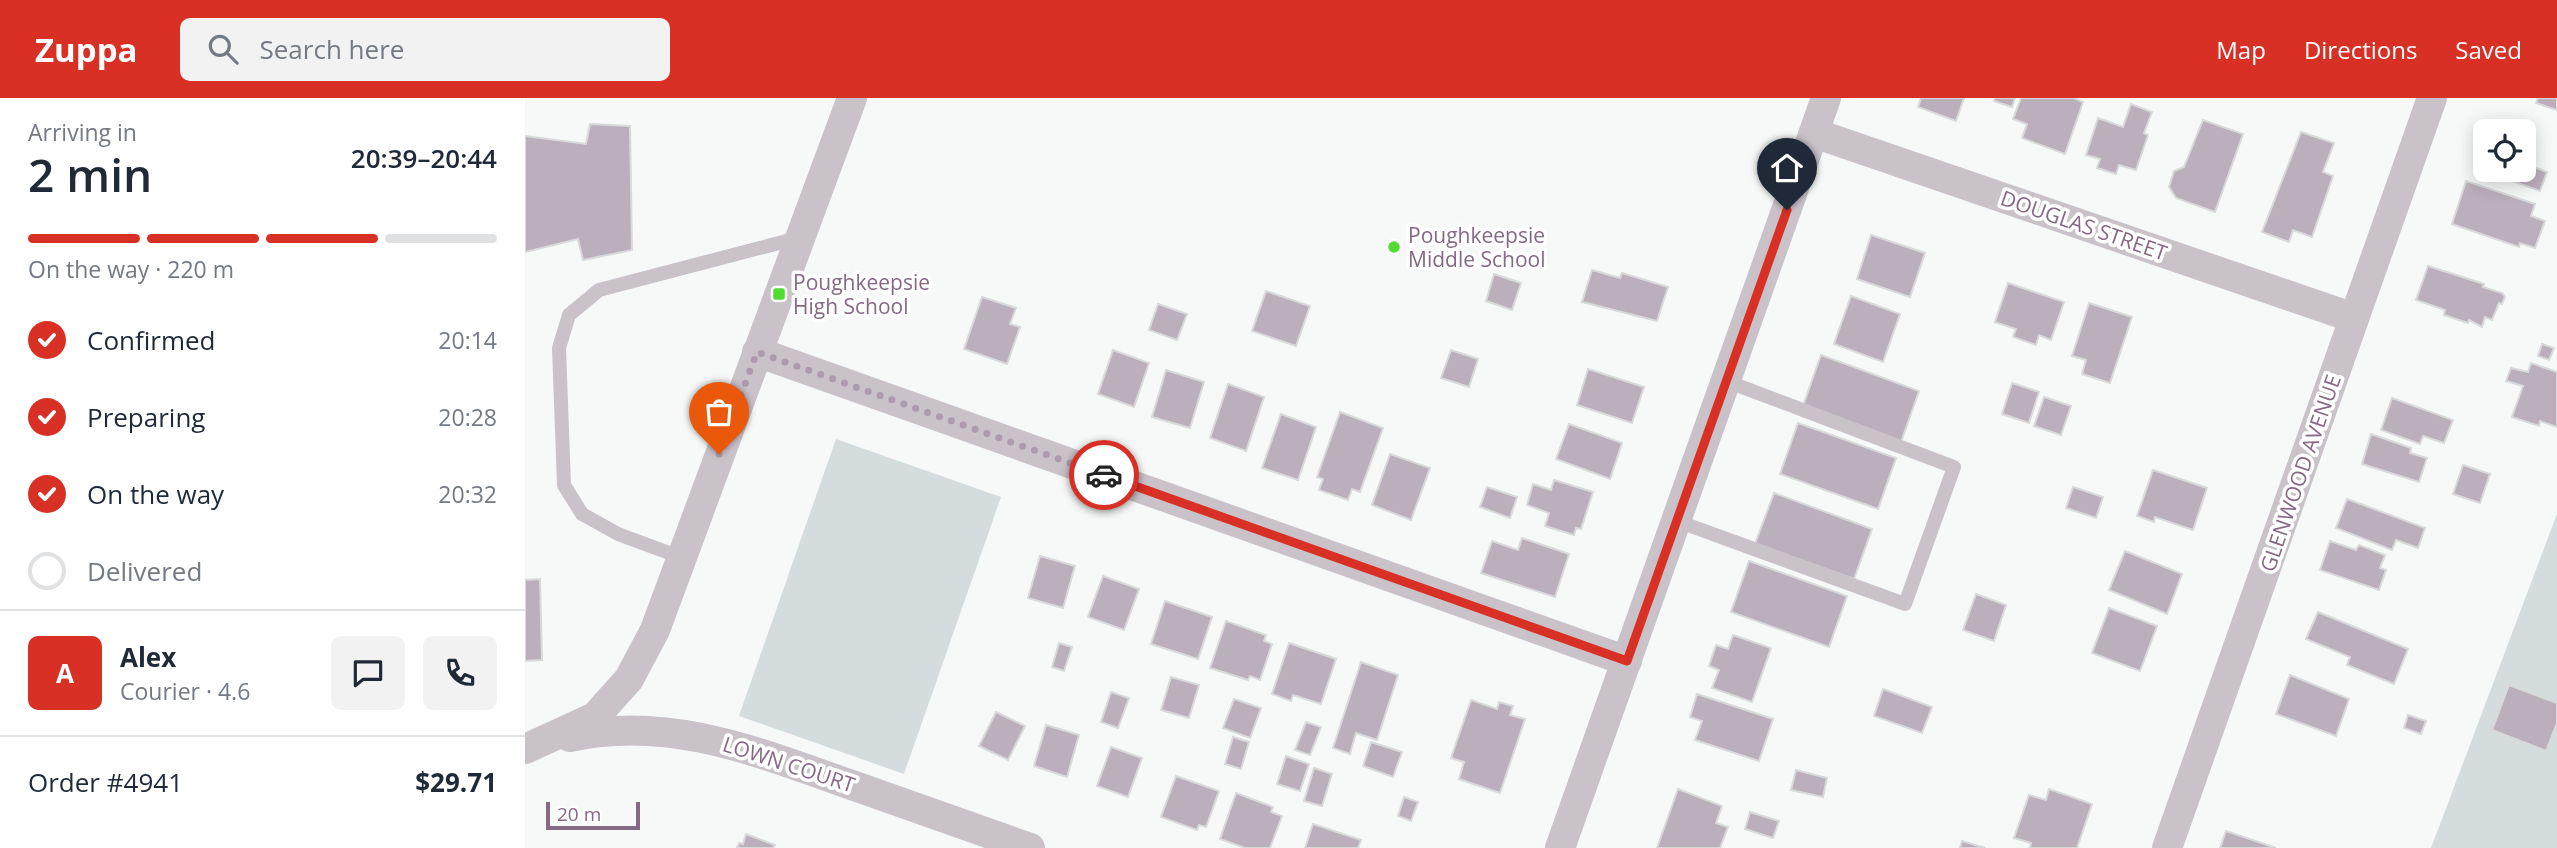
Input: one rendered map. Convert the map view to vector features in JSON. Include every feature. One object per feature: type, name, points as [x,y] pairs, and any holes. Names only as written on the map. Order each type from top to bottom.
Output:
[{"type":"street","points":[[530,745],[595,717],[629,679],[655,630],[852,98]]},
{"type":"street","points":[[1560,848],[1826,98]]},
{"type":"street","name":"GLENWOOD AVENUE","points":[[2167,848],[2432,98]]},
{"type":"street","name":"DOUGLAS STREET","points":[[1814,133],[2354,318]]},
{"type":"street","points":[[757,352],[1627,661]]},
{"type":"street","name":"LOWN COURT","points":[[530,745],[597,731],[652,729],[734,743],[1030,848]]},
{"type":"lane","points":[[680,557],[618,534],[582,514],[564,485],[559,348],[569,315],[599,290],[800,238]]},
{"type":"lane","points":[[1677,521],[1905,604],[1950,480],[1954,467],[1726,381]]},
{"type":"shaded area","points":[[836,439],[1001,497],[904,774],[739,716]]},
{"type":"shaded area","points":[[2557,514],[2557,848],[2431,848]]},
{"type":"building","points":[[1921,98],[1964,98],[1956,121],[1918,107]]},
{"type":"building","points":[[1995,98],[2015,98],[2012,107],[1994,101]]},
{"type":"building","points":[[2021,98],[2074,98],[2083,102],[2065,154],[2022,138],[2027,124],[2013,119]]},
{"type":"building","points":[[2538,98],[2557,98],[2557,110],[2536,103]]},
{"type":"building","points":[[2131,104],[2152,112],[2144,133],[2148,135],[2136,170],[2119,165],[2116,174],[2097,168],[2100,159],[2086,155],[2098,118],[2123,127]]},
{"type":"building","points":[[2203,120],[2243,134],[2215,212],[2176,198],[2169,187],[2174,171],[2184,167]]},
{"type":"building","points":[[590,124],[630,126],[632,250],[583,260],[578,239],[525,252],[525,136],[586,144]]},
{"type":"building","points":[[2301,132],[2334,143],[2323,172],[2333,176],[2312,237],[2293,230],[2289,242],[2262,232]]},
{"type":"building","points":[[2536,168],[2547,172],[2540,191],[2515,182],[2536,182]]},
{"type":"building","points":[[2466,181],[2535,204],[2531,216],[2545,221],[2535,248],[2520,243],[2519,247],[2452,224]]},
{"type":"building","points":[[1871,235],[1925,253],[1910,297],[1857,279]]},
{"type":"building","points":[[2428,266],[2484,284],[2483,287],[2502,293],[2505,297],[2502,304],[2499,303],[2492,320],[2485,317],[2482,327],[2469,320],[2468,323],[2444,315],[2445,310],[2416,300]]},
{"type":"building","points":[[1592,270],[1620,278],[1622,273],[1668,287],[1657,321],[1582,302]]},
{"type":"building","points":[[1494,274],[1521,283],[1512,310],[1486,301]]},
{"type":"building","points":[[2008,283],[2064,302],[2051,340],[2039,335],[2036,345],[2013,337],[2016,329],[1995,322]]},
{"type":"building","points":[[1266,291],[1310,306],[1296,346],[1252,331]]},
{"type":"building","points":[[1851,296],[1900,314],[1883,362],[1834,344]]},
{"type":"building","points":[[982,297],[1016,308],[1010,324],[1020,327],[1007,364],[964,349]]},
{"type":"building","points":[[2089,303],[2132,317],[2110,383],[2082,374],[2086,360],[2072,356]]},
{"type":"building","points":[[1158,304],[1187,314],[1177,340],[1149,330]]},
{"type":"building","points":[[2542,344],[2554,348],[2549,360],[2538,356]]},
{"type":"building","points":[[1113,350],[1149,363],[1134,407],[1098,394]]},
{"type":"building","points":[[1451,350],[1478,359],[1469,387],[1441,378]]},
{"type":"building","points":[[1821,355],[1919,391],[1901,442],[1803,406]]},
{"type":"building","points":[[2531,363],[2557,372],[2557,427],[2540,421],[2539,426],[2512,417],[2523,386],[2506,381],[2511,368],[2528,372]]},
{"type":"building","points":[[1588,369],[1644,387],[1632,423],[1577,405]]},
{"type":"building","points":[[1166,370],[1204,382],[1190,428],[1152,417]]},
{"type":"building","points":[[2012,383],[2039,392],[2029,423],[2002,414]]},
{"type":"building","points":[[1228,384],[1264,397],[1246,451],[1210,438]]},
{"type":"building","points":[[2044,397],[2071,406],[2061,435],[2034,426]]},
{"type":"building","points":[[2392,398],[2453,420],[2444,443],[2423,436],[2420,444],[2381,430]]},
{"type":"building","points":[[1340,412],[1383,428],[1360,492],[1352,489],[1348,500],[1319,490],[1323,479],[1317,477]]},
{"type":"building","points":[[1281,414],[1316,427],[1298,480],[1262,468]]},
{"type":"building","points":[[1798,423],[1896,458],[1878,509],[1780,474]]},
{"type":"building","points":[[1569,424],[1622,443],[1610,479],[1556,459]]},
{"type":"building","points":[[2371,434],[2411,448],[2410,453],[2427,458],[2419,482],[2362,464]]},
{"type":"building","points":[[1390,454],[1430,468],[1411,520],[1372,505]]},
{"type":"building","points":[[2463,465],[2490,474],[2480,503],[2453,494]]},
{"type":"building","points":[[2153,470],[2207,488],[2193,530],[2155,517],[2154,522],[2137,516]]},
{"type":"building","points":[[1554,480],[1593,492],[1581,529],[1576,528],[1574,535],[1545,526],[1549,513],[1527,505],[1533,484],[1551,490]]},
{"type":"building","points":[[1487,487],[1517,497],[1510,518],[1480,507]]},
{"type":"building","points":[[2073,487],[2103,497],[2096,518],[2066,508]]},
{"type":"building","points":[[1774,493],[1872,529],[1854,579],[1755,544]]},
{"type":"building","points":[[2347,499],[2425,528],[2418,548],[2396,540],[2392,550],[2336,528]]},
{"type":"building","points":[[1522,538],[1569,554],[1555,597],[1481,573],[1492,541],[1518,550]]},
{"type":"building","points":[[2330,541],[2356,550],[2359,545],[2385,555],[2380,568],[2386,570],[2379,590],[2320,570]]},
{"type":"building","points":[[2125,551],[2182,574],[2167,614],[2109,590]]},
{"type":"building","points":[[1040,556],[1075,566],[1063,608],[1028,598]]},
{"type":"building","points":[[1749,561],[1847,596],[1829,647],[1731,612]]},
{"type":"building","points":[[1103,576],[1139,589],[1124,630],[1088,617]]},
{"type":"building","points":[[540,579],[542,660],[525,661],[525,580]]},
{"type":"building","points":[[1976,594],[2006,605],[1994,641],[1963,630]]},
{"type":"building","points":[[1165,601],[1212,617],[1198,659],[1151,644]]},
{"type":"building","points":[[2109,608],[2157,626],[2140,671],[2092,653]]},
{"type":"building","points":[[2318,612],[2408,649],[2394,684],[2347,665],[2350,657],[2306,639]]},
{"type":"building","points":[[1226,621],[1266,635],[1264,641],[1272,644],[1260,680],[1250,676],[1248,680],[1210,668]]},
{"type":"building","points":[[1733,635],[1771,648],[1752,702],[1712,688],[1719,670],[1709,666],[1716,645],[1728,649]]},
{"type":"building","points":[[1059,643],[1072,647],[1064,671],[1052,667]]},
{"type":"building","points":[[1289,643],[1336,659],[1321,704],[1293,695],[1291,701],[1272,694]]},
{"type":"building","points":[[1361,662],[1398,675],[1377,740],[1356,733],[1350,754],[1333,748]]},
{"type":"building","points":[[2290,675],[2349,699],[2336,736],[2276,714]]},
{"type":"building","points":[[1171,677],[1199,685],[1189,718],[1161,710]]},
{"type":"building","points":[[2509,685],[2557,703],[2557,723],[2546,751],[2492,730]]},
{"type":"building","points":[[1883,689],[1932,707],[1922,733],[1874,716]]},
{"type":"building","points":[[1111,692],[1129,698],[1118,728],[1101,722]]},
{"type":"building","points":[[1697,694],[1773,719],[1759,761],[1695,740],[1702,721],[1690,717]]},
{"type":"building","points":[[1234,699],[1261,708],[1250,738],[1223,728]]},
{"type":"building","points":[[1471,700],[1497,709],[1499,702],[1513,706],[1510,715],[1525,719],[1500,793],[1459,779],[1464,762],[1451,758]]},
{"type":"building","points":[[996,712],[1025,726],[1008,760],[979,746]]},
{"type":"building","points":[[2408,715],[2426,721],[2421,734],[2404,728]]},
{"type":"building","points":[[1306,722],[1321,727],[1310,755],[1295,750]]},
{"type":"building","points":[[1046,725],[1079,735],[1067,777],[1034,766]]},
{"type":"building","points":[[1233,737],[1249,742],[1241,769],[1225,764]]},
{"type":"building","points":[[1371,742],[1402,752],[1393,777],[1363,766]]},
{"type":"building","points":[[1111,747],[1142,758],[1128,797],[1097,786]]},
{"type":"building","points":[[1286,756],[1309,764],[1300,791],[1277,784]]},
{"type":"building","points":[[1314,768],[1332,774],[1322,806],[1304,801]]},
{"type":"building","points":[[1796,770],[1827,778],[1823,797],[1791,790]]},
{"type":"building","points":[[1176,776],[1219,791],[1206,827],[1199,825],[1197,830],[1161,817]]},
{"type":"building","points":[[1678,789],[1722,806],[1716,823],[1728,827],[1720,848],[1657,848]]},
{"type":"building","points":[[2049,789],[2092,804],[2077,848],[2030,848],[2031,843],[2014,838],[2029,795],[2046,800]]},
{"type":"building","points":[[1236,793],[1273,807],[1271,812],[1282,816],[1270,848],[1245,848],[1220,839]]},
{"type":"building","points":[[1404,797],[1418,802],[1411,821],[1398,816]]},
{"type":"building","points":[[1750,812],[1779,821],[1773,838],[1745,829]]},
{"type":"building","points":[[1313,824],[1361,840],[1358,848],[1305,848]]},
{"type":"building","points":[[2226,831],[2276,848],[2220,848]]},
{"type":"building","points":[[746,834],[775,845],[773,848],[737,848],[739,843],[743,844]]},
{"type":"building","points":[[1962,841],[1985,848],[1960,848]]},
{"type":"way so far","points":[[719,454],[757,352],[1104,475]]},
{"type":"place","name":"Poughkeepsie Middle School","points":[[1394,247]]},
{"type":"place","name":"Poughkeepsie High School","points":[[779,294]]},
{"type":"route","points":[[1104,475],[1627,661],[1787,210]]}]
